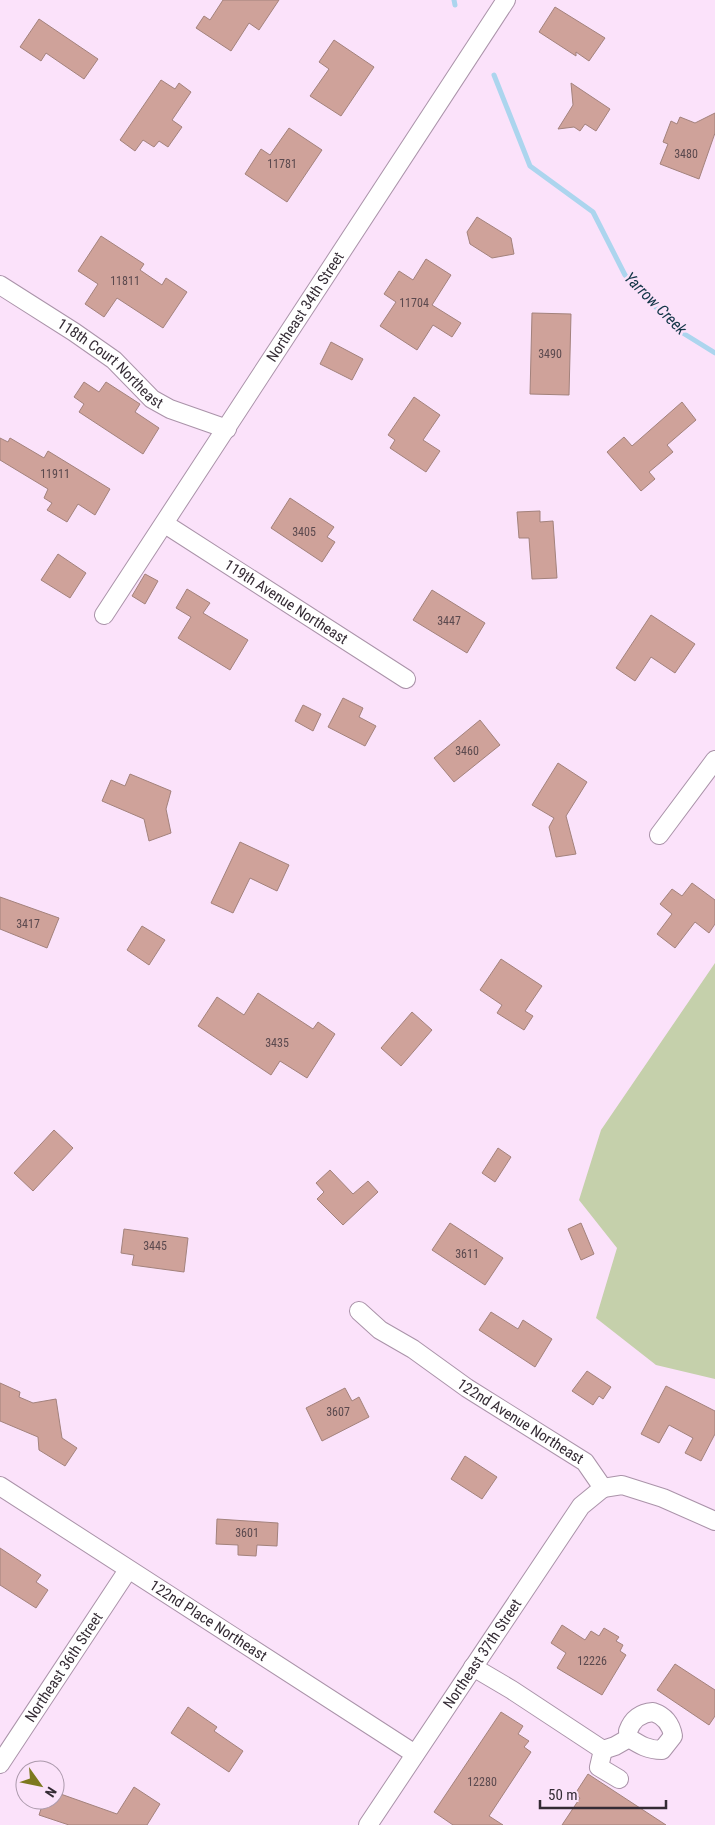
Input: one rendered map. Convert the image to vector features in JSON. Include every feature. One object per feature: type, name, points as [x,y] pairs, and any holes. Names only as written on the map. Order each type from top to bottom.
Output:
[{"type":"street","name":"Northeast 34th Street","points":[[104,615],[506,0]]},
{"type":"street","name":"118th Court Northeast","points":[[0,285],[114,360],[152,399],[170,409],[227,428]]},
{"type":"street","name":"119th Avenue Northeast","points":[[165,524],[406,679]]},
{"type":"street","points":[[659,835],[715,760]]},
{"type":"street","name":"122nd Avenue Northeast","points":[[359,1310],[380,1330],[413,1349],[467,1388],[585,1462],[603,1488]]},
{"type":"street","points":[[603,1488],[622,1485],[663,1498],[715,1521]]},
{"type":"street","name":"122nd Place Northeast","points":[[0,1486],[415,1754]]},
{"type":"street","name":"Northeast 37th Street","points":[[368,1825],[581,1506],[603,1488]]},
{"type":"street","name":"Northeast 36th Street","points":[[0,1764],[128,1570]]},
{"type":"street","points":[[473,1667],[512,1690],[603,1750]]},
{"type":"street","points":[[603,1750],[629,1738]]},
{"type":"street","points":[[603,1750],[599,1767],[619,1779]]},
{"type":"green space","points":[[715,963],[715,1379],[656,1365],[596,1318],[617,1248],[579,1200],[601,1130]]},
{"type":"building","points":[[223,0],[279,0],[259,30],[249,23],[231,51],[196,28],[204,16],[210,20]]},
{"type":"building","points":[[555,7],[605,38],[589,61],[576,52],[576,56],[539,32]]},
{"type":"building","points":[[39,19],[98,59],[84,79],[46,53],[41,61],[20,47]]},
{"type":"building","points":[[334,40],[374,67],[341,116],[310,96],[329,69],[319,62]]},
{"type":"building","points":[[161,80],[175,89],[179,83],[191,92],[172,120],[182,127],[168,147],[159,141],[154,147],[143,140],[135,151],[120,140]]},
{"type":"building","points":[[571,83],[610,109],[596,131],[585,124],[580,131],[574,127],[558,129],[573,105]]},
{"type":"building","points":[[715,113],[715,133],[699,179],[660,164],[668,144],[663,142],[671,121],[677,124],[680,117],[695,123]]},
{"type":"building","points":[[289,128],[322,150],[287,202],[245,174],[261,149],[270,155]]},
{"type":"building","points":[[477,217],[511,238],[514,254],[492,258],[470,244],[467,232]]},
{"type":"building","points":[[101,236],[144,264],[140,270],[162,285],[166,278],[187,292],[163,328],[117,298],[104,317],[85,304],[98,284],[78,271]]},
{"type":"building","points":[[426,259],[451,275],[432,305],[461,323],[452,337],[433,325],[417,350],[380,326],[396,302],[384,294],[399,271],[413,280]]},
{"type":"building","points":[[532,313],[571,314],[569,395],[530,394]]},
{"type":"building","points":[[331,342],[363,359],[352,380],[320,364]]},
{"type":"building","points":[[84,382],[99,392],[106,382],[140,404],[135,412],[159,428],[143,454],[79,412],[84,404],[74,397]]},
{"type":"building","points":[[414,397],[440,415],[423,440],[440,451],[426,472],[390,448],[395,440],[388,435]]},
{"type":"building","points":[[682,402],[696,420],[667,445],[673,452],[649,472],[655,479],[641,491],[607,452],[624,437],[632,446]]},
{"type":"building","points":[[0,438],[8,442],[10,438],[44,458],[48,451],[110,489],[95,515],[78,504],[67,522],[47,510],[52,503],[44,498],[48,489],[0,460]]},
{"type":"building","points":[[290,498],[334,527],[327,537],[335,542],[322,562],[271,528]]},
{"type":"building","points":[[540,511],[540,522],[553,521],[557,578],[532,579],[529,538],[519,538],[517,512]]},
{"type":"building","points":[[58,554],[86,573],[70,598],[41,580]]},
{"type":"building","points":[[145,574],[158,581],[145,604],[132,596]]},
{"type":"building","points":[[187,589],[210,603],[203,613],[248,640],[230,670],[178,638],[191,617],[176,608]]},
{"type":"building","points":[[432,590],[485,623],[467,653],[413,620]]},
{"type":"building","points":[[651,615],[695,644],[675,673],[651,657],[635,681],[616,668]]},
{"type":"building","points":[[343,698],[363,708],[359,717],[376,726],[365,746],[328,727]]},
{"type":"building","points":[[303,705],[321,714],[313,731],[295,721]]},
{"type":"building","points":[[480,720],[500,745],[454,782],[434,758]]},
{"type":"building","points":[[558,763],[587,782],[566,816],[576,854],[556,857],[549,827],[554,818],[532,805]]},
{"type":"building","points":[[130,774],[171,791],[166,809],[171,833],[149,841],[144,819],[102,801],[111,780],[125,786]]},
{"type":"building","points":[[240,842],[289,865],[277,891],[250,878],[233,913],[211,903]]},
{"type":"building","points":[[692,883],[715,900],[715,924],[709,933],[695,922],[675,948],[657,934],[672,914],[660,904],[672,889],[682,896]]},
{"type":"building","points":[[0,897],[59,918],[47,948],[0,929]]},
{"type":"building","points":[[142,926],[165,940],[149,965],[127,950]]},
{"type":"building","points":[[501,959],[542,986],[525,1011],[533,1016],[524,1030],[497,1013],[502,1005],[480,990]]},
{"type":"building","points":[[258,993],[313,1029],[318,1022],[335,1034],[307,1078],[280,1061],[271,1075],[198,1026],[217,997],[244,1015]]},
{"type":"building","points":[[412,1012],[432,1030],[401,1066],[381,1048]]},
{"type":"building","points":[[54,1130],[73,1148],[33,1191],[14,1173]]},
{"type":"building","points":[[498,1148],[511,1157],[495,1182],[482,1173]]},
{"type":"building","points":[[330,1170],[353,1194],[368,1181],[378,1192],[343,1225],[317,1199],[324,1192],[316,1183]]},
{"type":"building","points":[[450,1223],[503,1258],[485,1285],[432,1250]]},
{"type":"building","points":[[581,1223],[594,1254],[581,1260],[568,1229]]},
{"type":"building","points":[[124,1229],[188,1238],[184,1272],[132,1265],[134,1255],[121,1253]]},
{"type":"building","points":[[491,1312],[518,1329],[523,1320],[552,1339],[535,1367],[479,1330]]},
{"type":"building","points":[[587,1371],[611,1387],[603,1399],[599,1396],[593,1405],[572,1391]]},
{"type":"building","points":[[0,1383],[20,1392],[19,1397],[33,1403],[56,1399],[62,1438],[77,1448],[65,1466],[39,1450],[38,1437],[0,1421]]},
{"type":"building","points":[[666,1386],[715,1411],[715,1434],[701,1461],[685,1453],[693,1438],[669,1425],[659,1443],[641,1434]]},
{"type":"building","points":[[345,1388],[352,1401],[359,1397],[369,1417],[322,1441],[306,1408]]},
{"type":"building","points":[[465,1456],[497,1477],[482,1499],[451,1479]]},
{"type":"building","points":[[217,1519],[278,1523],[277,1546],[257,1545],[256,1556],[238,1555],[238,1545],[216,1544]]},
{"type":"building","points":[[0,1548],[41,1575],[36,1582],[48,1590],[36,1608],[0,1585]]},
{"type":"building","points":[[562,1625],[585,1640],[591,1631],[599,1636],[604,1628],[619,1637],[616,1641],[623,1645],[620,1651],[626,1655],[602,1695],[557,1668],[566,1653],[551,1643]]},
{"type":"building","points":[[675,1664],[715,1690],[715,1716],[709,1725],[657,1690]]},
{"type":"building","points":[[188,1707],[217,1727],[214,1731],[243,1751],[229,1772],[171,1733]]},
{"type":"building","points":[[501,1712],[523,1726],[518,1734],[529,1741],[524,1747],[531,1752],[489,1816],[503,1825],[453,1825],[434,1812]]},
{"type":"building","points":[[588,1774],[666,1825],[562,1825],[580,1798],[575,1794]]},
{"type":"building","points":[[134,1787],[160,1804],[147,1825],[69,1825],[39,1815],[41,1810],[65,1810],[65,1796],[117,1814]]},
{"type":"waterway","name":"Yarrow Creek","points":[[454,0],[455,5]]},
{"type":"waterway","name":"Yarrow Creek","points":[[494,75],[530,166],[593,212],[625,275],[678,330],[715,353]]}]
